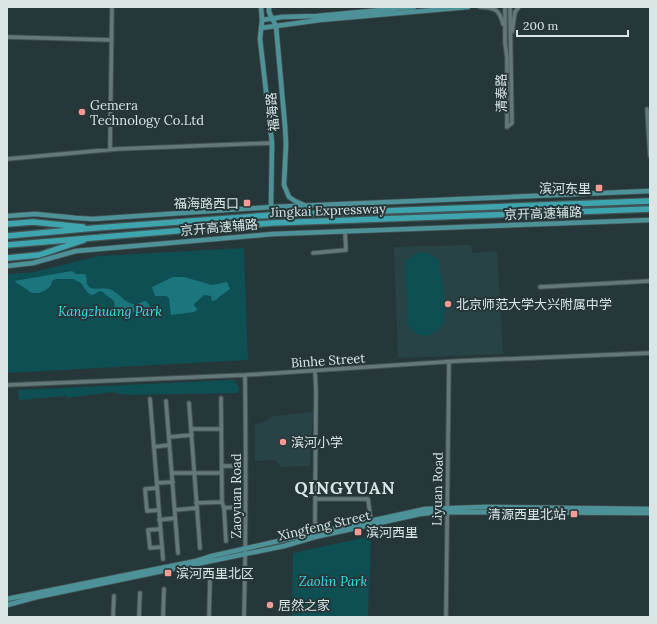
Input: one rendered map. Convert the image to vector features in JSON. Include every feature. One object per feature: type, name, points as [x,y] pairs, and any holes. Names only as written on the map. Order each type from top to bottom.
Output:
[{"type":"highway","name":"Jingkai Expressway","points":[[7,236],[95,228],[272,216],[650,200]]},
{"type":"highway","name":"Jingkai Expressway","points":[[7,245],[272,223],[650,210]]},
{"type":"highway","points":[[7,224],[33,222],[95,228]]},
{"type":"highway","points":[[7,258],[39,255],[95,237]]},
{"type":"main road","name":"福海路","points":[[261,7],[262,20],[260,39],[272,143],[271,207]]},
{"type":"main road","name":"福海路","points":[[269,7],[269,12],[276,26],[285,126],[286,144],[284,185],[289,197],[305,205]]},
{"type":"main road","points":[[262,20],[282,17],[317,16],[414,7]]},
{"type":"main road","points":[[261,28],[320,20],[468,7]]},
{"type":"main road","name":"京开高速辅路","points":[[7,216],[35,214],[92,219],[305,205],[650,191]]},
{"type":"main road","name":"京开高速辅路","points":[[7,266],[33,263],[76,251],[273,234],[650,220]]},
{"type":"main road","name":"Xingfeng Street","points":[[7,605],[284,546],[316,537],[420,514],[485,507],[650,509]]},
{"type":"main road","name":"Xingfeng Street","points":[[7,599],[196,561],[212,556],[425,509],[650,512]]},
{"type":"street","points":[[110,150],[112,7]]},
{"type":"street","points":[[480,7],[493,8],[498,11],[502,17],[505,30]]},
{"type":"street","name":"清泰路","points":[[505,7],[507,128],[512,123],[510,7]]},
{"type":"street","points":[[511,39],[515,12],[520,7]]},
{"type":"street","points":[[7,37],[112,40]]},
{"type":"street","points":[[647,109],[650,156]]},
{"type":"street","points":[[7,159],[110,150],[272,143]]},
{"type":"street","points":[[313,253],[346,250],[345,231]]},
{"type":"street","points":[[540,287],[650,281]]},
{"type":"street","name":"Binhe Street","points":[[7,385],[245,375],[449,362],[650,353]]},
{"type":"street","name":"Liyuan Road","points":[[446,617],[449,362]]},
{"type":"street","points":[[315,371],[316,533]]},
{"type":"street","name":"Zaoyuan Road","points":[[244,617],[246,554],[245,375]]},
{"type":"street","points":[[220,398],[222,502],[224,508],[226,541]]},
{"type":"street","points":[[150,399],[163,559]]},
{"type":"street","points":[[166,401],[178,553]]},
{"type":"street","points":[[189,403],[200,548]]},
{"type":"street","points":[[191,429],[221,429]]},
{"type":"street","points":[[169,437],[192,435]]},
{"type":"street","points":[[154,447],[170,445]]},
{"type":"street","points":[[222,466],[240,466]]},
{"type":"street","points":[[172,473],[221,474]]},
{"type":"street","points":[[159,510],[147,512],[145,489],[173,482]]},
{"type":"street","points":[[316,499],[368,499],[371,520]]},
{"type":"street","points":[[196,502],[222,502]]},
{"type":"street","points":[[224,508],[238,507]]},
{"type":"street","points":[[175,510],[197,508]]},
{"type":"street","points":[[160,520],[175,518]]},
{"type":"street","points":[[160,529],[148,530],[150,548],[162,547]]},
{"type":"street","points":[[209,617],[210,580]]},
{"type":"street","points":[[163,617],[164,589]]},
{"type":"street","points":[[139,617],[140,593]]},
{"type":"street","points":[[114,596],[114,617]]},
{"type":"shaded area","name":"北京师范大学大兴附属中学","points":[[471,245],[472,253],[497,251],[503,354],[398,358],[394,247]]},
{"type":"shaded area","points":[[72,271],[76,274],[86,275],[87,284],[90,288],[112,290],[127,302],[133,304],[146,301],[151,311],[150,314],[144,317],[136,312],[122,314],[115,309],[113,300],[103,292],[99,291],[91,295],[81,283],[73,279],[56,279],[52,281],[51,285],[46,290],[39,293],[32,293],[14,281]]},
{"type":"shaded area","points":[[173,277],[184,277],[212,285],[227,282],[230,289],[216,300],[212,301],[211,296],[204,295],[194,304],[198,309],[194,312],[171,315],[169,298],[166,296],[155,296],[152,287]]},
{"type":"shaded area","name":"滨河小学","points":[[313,412],[310,466],[281,467],[275,460],[255,461],[255,424],[262,423],[273,416]]},
{"type":"green space","name":"Kangzhuang Park","points":[[244,248],[248,360],[7,373],[7,274],[34,272],[99,256]]},
{"type":"green space","points":[[421,252],[430,254],[439,260],[445,306],[443,323],[439,330],[428,336],[416,334],[408,325],[405,262],[412,256]]},
{"type":"green space","points":[[234,380],[239,388],[238,393],[126,395],[112,392],[67,398],[66,396],[19,400],[18,390]]},
{"type":"green space","name":"Zaolin Park","points":[[371,536],[368,617],[292,617],[293,553]]},
{"type":"place","name":"Gemera Technology Co.Ltd","points":[[82,112]]},
{"type":"place","name":"滨河东里","points":[[599,188]]},
{"type":"place","name":"福海路西口","points":[[247,203]]},
{"type":"place","name":"北京师范大学大兴附属中学","points":[[448,304]]},
{"type":"place","name":"滨河小学","points":[[283,442]]},
{"type":"place","name":"清源西里北站","points":[[574,514]]},
{"type":"place","name":"滨河西里","points":[[358,532]]},
{"type":"place","name":"滨河西里北区","points":[[168,573]]},
{"type":"place","name":"居然之家","points":[[270,605]]},
{"type":"district","name":"QINGYUAN","points":[[345,488]]}]
